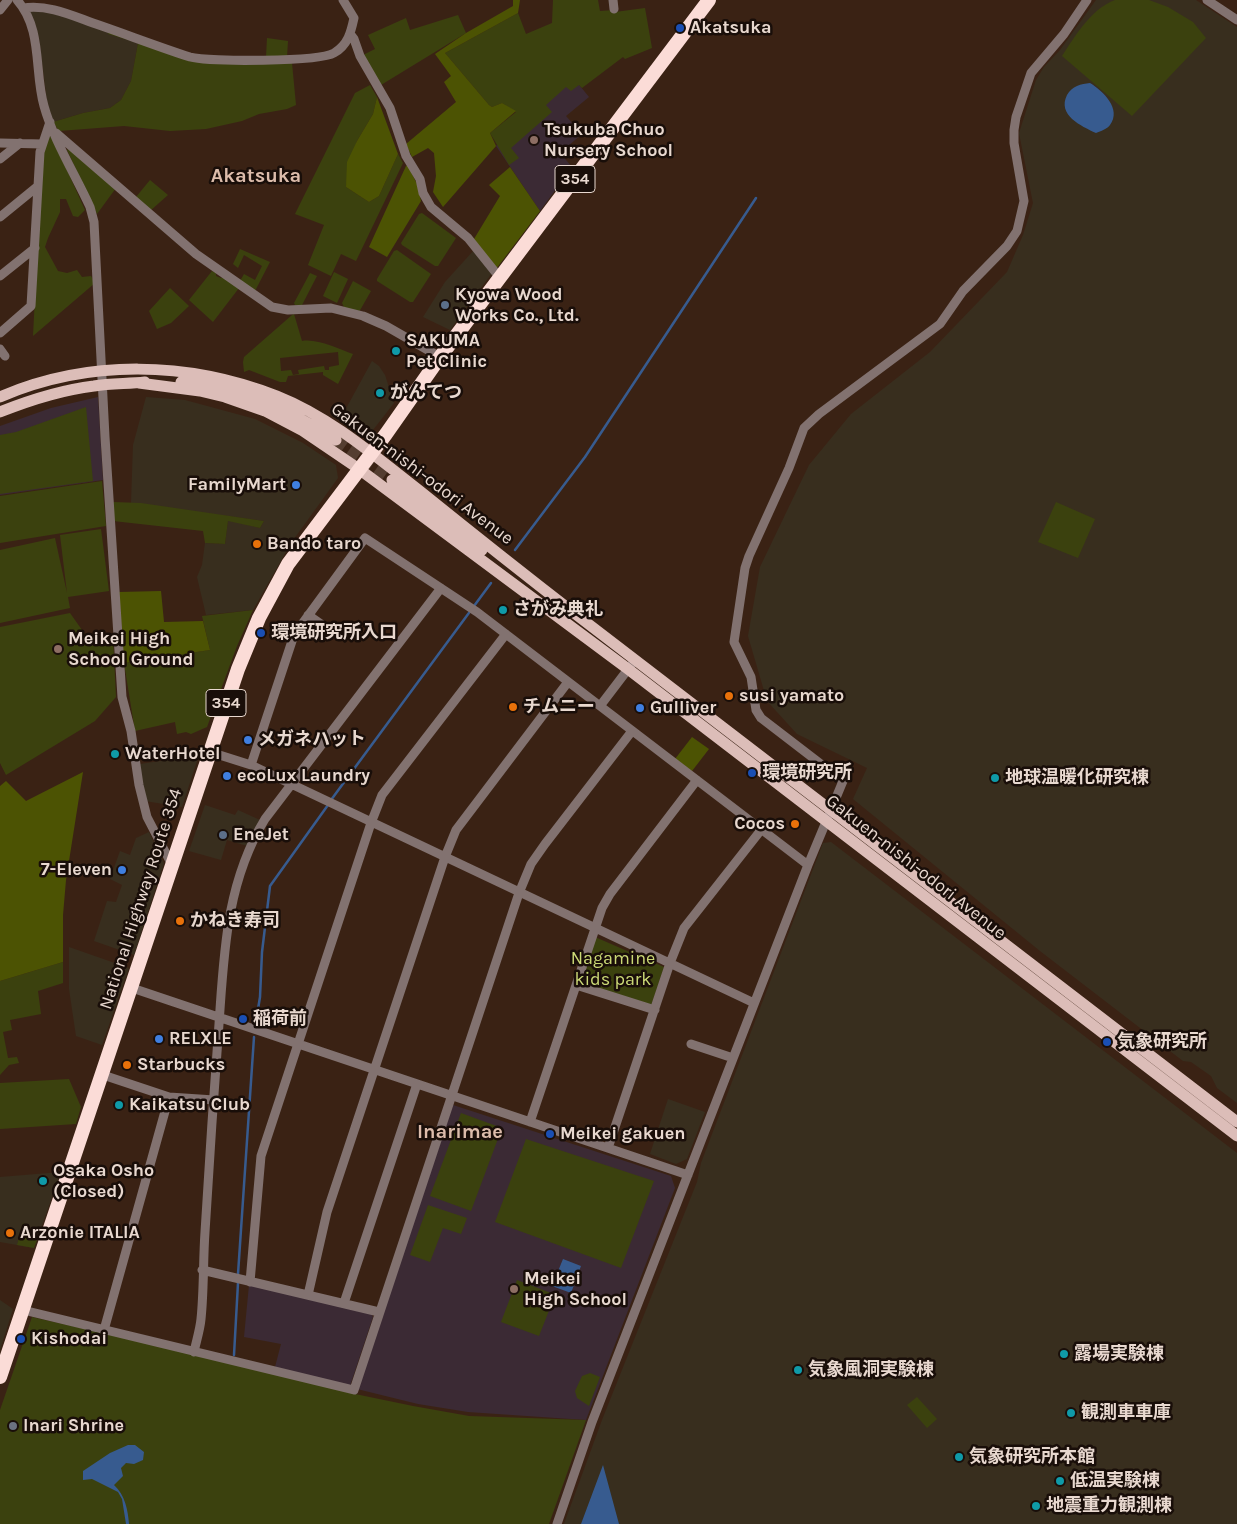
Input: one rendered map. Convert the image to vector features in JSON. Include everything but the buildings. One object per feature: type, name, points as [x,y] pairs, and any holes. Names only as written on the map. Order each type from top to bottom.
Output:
[{"type":"highway","name":"National Highway Route 354","points":[[0,1377],[210,752],[250,639],[277,582],[299,549],[440,357],[708,0]]},
{"type":"main road","name":"Gakuen-nishi-odori Avenue","points":[[142,369],[154,373],[190,378],[269,403],[309,423],[336,440]]},
{"type":"main road","name":"Gakuen-nishi-odori Avenue","points":[[0,397],[43,382],[102,371],[142,369],[182,371],[246,385],[276,396],[320,418],[371,453],[579,617],[632,665],[826,820],[1237,1136]]},
{"type":"main road","name":"Gakuen-nishi-odori Avenue","points":[[0,412],[48,395],[103,384],[154,380],[204,383]]},
{"type":"main road","name":"Gakuen-nishi-odori Avenue","points":[[139,382],[225,397],[265,411],[303,431],[359,469],[572,627],[632,665],[830,809],[1237,1122]]},
{"type":"main road","name":"Gakuen-nishi-odori Avenue","points":[[392,480],[500,564],[566,618],[572,627]]},
{"type":"main road","name":"Gakuen-nishi-odori Avenue","points":[[500,564],[570,613],[579,617]]},
{"type":"street","points":[[0,10],[8,0]]},
{"type":"street","points":[[17,0],[28,16],[34,37],[44,105],[90,208],[94,222],[122,697],[132,731],[141,795],[147,818],[172,865]]},
{"type":"street","points":[[23,8],[33,7],[57,10],[200,58],[285,60],[326,57],[340,49],[351,35],[354,18],[343,0]]},
{"type":"street","points":[[557,1524],[592,1422],[842,781],[761,718],[756,710],[751,677],[734,642],[745,568],[749,556],[789,468],[804,428],[819,414],[940,324],[963,291],[1007,246],[1017,231],[1024,201],[1014,143],[1016,117],[1031,73],[1064,34],[1087,0]]},
{"type":"street","points":[[1207,0],[1237,20]]},
{"type":"street","points":[[351,35],[360,56],[390,108],[406,156],[420,179],[423,193],[431,207],[468,238],[500,278]]},
{"type":"street","points":[[0,333],[31,306],[42,144],[50,122]]},
{"type":"street","points":[[54,131],[196,254],[272,307],[288,310],[330,308],[363,316],[386,326],[440,357]]},
{"type":"street","points":[[0,143],[42,144]]},
{"type":"street","points":[[0,159],[20,143]]},
{"type":"street","points":[[0,217],[38,186]]},
{"type":"street","points":[[0,276],[35,248]]},
{"type":"street","points":[[251,766],[294,635],[365,538],[477,612],[808,865]]},
{"type":"street","points":[[194,1352],[201,1320],[202,1270],[214,1100],[226,937],[231,903],[248,854],[257,832],[265,819],[441,588]]},
{"type":"street","points":[[308,615],[338,636]]},
{"type":"street","points":[[250,1282],[261,1156],[370,823],[382,795],[506,634]]},
{"type":"street","points":[[600,706],[632,665]]},
{"type":"street","points":[[308,1295],[327,1212],[445,857],[456,830],[469,810],[568,682]]},
{"type":"street","points":[[23,1310],[354,1390],[519,893],[531,864],[632,732]]},
{"type":"street","points":[[210,752],[251,766],[754,1003]]},
{"type":"street","points":[[530,1122],[602,908],[610,894],[697,780]]},
{"type":"street","points":[[608,1148],[670,963],[684,928],[760,830]]},
{"type":"street","points":[[576,985],[654,1010]]},
{"type":"street","points":[[132,988],[688,1175]]},
{"type":"street","points":[[692,1044],[733,1058]]},
{"type":"street","points":[[103,1075],[169,1097],[214,1100]]},
{"type":"street","points":[[344,1303],[417,1084]]},
{"type":"street","points":[[104,1330],[169,1097]]},
{"type":"street","points":[[202,1270],[380,1312]]},
{"type":"shaded area","points":[[1096,0],[1196,0],[1237,27],[1237,1103],[1217,1088],[1211,1076],[1191,1062],[1183,1061],[1040,951],[853,799],[867,768],[797,734],[767,701],[748,636],[760,567],[809,465],[851,414],[930,352],[1007,272],[1023,235],[1033,203],[1019,133],[1036,80]]},
{"type":"shaded area","points":[[33,9],[60,14],[109,32],[109,34],[138,43],[131,81],[121,100],[110,108],[83,113],[53,122],[47,102],[39,39],[29,12]]},
{"type":"shaded area","name":"Tsukuba Chuo Nursery School","points":[[567,70],[589,97],[566,116],[582,134],[560,153],[572,167],[540,211],[496,146]]},
{"type":"shaded area","points":[[474,250],[492,273],[450,330],[423,317],[445,282]]},
{"type":"shaded area","points":[[372,361],[379,366],[385,375],[394,403],[373,430],[367,430],[343,414]]},
{"type":"shaded area","points":[[98,397],[103,480],[0,495],[0,426],[51,408]]},
{"type":"shaded area","points":[[146,397],[185,400],[255,419],[303,443],[336,465],[338,478],[291,543],[253,610],[206,615],[197,577],[202,565],[205,543],[225,544],[228,520],[260,528],[264,521],[131,503],[133,445]]},
{"type":"shaded area","points":[[199,755],[182,807],[145,801],[140,764]]},
{"type":"shaded area","name":"EneJet","points":[[205,805],[235,815],[238,810],[260,820],[247,846],[227,840],[221,860],[189,851]]},
{"type":"shaded area","points":[[149,832],[164,863],[134,955],[94,941],[107,901],[116,902],[122,885],[110,879],[120,851],[130,855],[136,838]]},
{"type":"shaded area","points":[[831,842],[1237,1153],[1237,1524],[564,1524],[602,1420],[697,1182],[701,1163],[823,843]]},
{"type":"shaded area","points":[[69,947],[129,968],[102,1045],[76,1036],[69,989]]},
{"type":"shaded area","points":[[668,1099],[705,1112],[687,1159],[676,1164],[650,1154]]},
{"type":"shaded area","name":"Meikei High School","points":[[453,1105],[671,1176],[675,1188],[586,1420],[468,1412],[418,1404],[357,1389]]},
{"type":"shaded area","points":[[61,1172],[34,1248],[0,1242],[0,1177]]},
{"type":"shaded area","points":[[249,1285],[371,1313],[373,1317],[350,1386],[275,1367],[281,1344],[244,1337]]},
{"type":"shaded area","points":[[0,1300],[13,1309],[0,1350]]},
{"type":"green space","points":[[513,0],[520,0],[518,13],[445,53],[489,105],[492,107],[502,103],[516,111],[490,133],[496,146],[443,207],[433,192],[436,176],[434,153],[428,148],[412,157],[406,144],[456,102],[444,82],[451,76],[435,54],[466,33],[513,6]]},
{"type":"green space","points":[[553,0],[598,0],[600,11],[615,10],[615,12],[645,8],[652,48],[625,59],[623,57],[582,88],[579,85],[571,91],[566,87],[546,105],[552,112],[511,148],[519,158],[509,165],[490,133],[516,112],[502,103],[492,107],[489,105],[445,53],[518,13],[526,34],[552,23]]},
{"type":"green space","points":[[1115,0],[1149,0],[1168,7],[1193,22],[1206,38],[1132,116],[1062,56],[1078,32],[1092,16],[1099,9]]},
{"type":"green space","points":[[458,15],[466,33],[381,85],[363,55],[375,49],[368,35],[406,18],[410,30]]},
{"type":"green space","points":[[109,32],[191,60],[292,63],[296,105],[287,109],[259,114],[242,121],[206,129],[170,131],[124,126],[59,131],[53,122],[83,113],[110,108],[121,100],[131,81],[138,43],[108,34]]},
{"type":"green space","points":[[267,38],[288,41],[287,57],[266,57]]},
{"type":"green space","points":[[370,85],[377,97],[373,114],[357,141],[346,187],[369,202],[379,196],[398,154],[403,163],[356,261],[341,254],[331,276],[308,265],[324,225],[295,214],[355,93]]},
{"type":"green space","points":[[377,97],[398,154],[379,196],[369,202],[346,187],[347,162],[373,114]]},
{"type":"green space","points":[[49,136],[52,137],[85,210],[78,217],[73,216],[66,199],[60,199],[60,212],[45,247],[58,271],[67,273],[77,270],[82,277],[91,276],[95,283],[33,336],[41,179],[44,150]]},
{"type":"green space","points":[[70,147],[116,188],[97,214],[67,150]]},
{"type":"green space","points":[[406,166],[408,166],[417,184],[421,201],[387,257],[369,247]]},
{"type":"green space","points":[[510,167],[540,211],[496,269],[474,239],[500,196],[489,185]]},
{"type":"green space","points":[[150,180],[168,195],[150,211],[136,197]]},
{"type":"green space","points":[[422,213],[456,238],[438,266],[435,266],[401,243],[419,214]]},
{"type":"green space","points":[[240,249],[270,262],[255,291],[240,281],[244,274],[255,280],[262,266],[244,255],[238,268],[233,264]]},
{"type":"green space","points":[[397,250],[431,274],[413,302],[410,302],[377,281],[394,251]]},
{"type":"green space","points":[[212,271],[216,273],[216,276],[223,277],[239,288],[213,322],[189,300]]},
{"type":"green space","points":[[334,272],[348,279],[337,303],[323,296]]},
{"type":"green space","points":[[310,273],[317,276],[302,305],[295,305],[294,303]]},
{"type":"green space","points":[[353,281],[371,291],[359,312],[344,307],[342,303]]},
{"type":"green space","points":[[170,288],[189,306],[171,323],[157,329],[149,311]]},
{"type":"green space","points":[[294,314],[302,341],[321,342],[353,354],[338,384],[323,375],[323,372],[288,376],[286,382],[280,382],[249,370],[244,372],[244,357]],"holes":[[[338,352],[339,365],[329,367],[329,370],[325,370],[324,366],[298,370],[299,374],[293,375],[291,370],[281,371],[280,358]]]},
{"type":"green space","points":[[86,407],[93,481],[0,494],[0,435],[16,432]]},
{"type":"green space","points":[[102,481],[106,526],[0,543],[0,496]]},
{"type":"green space","points":[[113,502],[141,503],[264,521],[260,528],[228,521],[225,544],[205,543],[203,531],[113,521]]},
{"type":"green space","points":[[1056,502],[1095,519],[1078,558],[1038,542]]},
{"type":"green space","points":[[101,529],[109,591],[68,597],[70,608],[0,623],[0,550],[55,538],[67,593],[60,535]]},
{"type":"green space","points":[[161,591],[164,622],[203,621],[210,650],[124,663],[119,592]]},
{"type":"green space","points":[[253,610],[237,646],[207,727],[191,734],[186,732],[177,734],[175,722],[135,731],[124,663],[210,650],[202,616]]},
{"type":"green space","points":[[70,613],[87,637],[113,637],[116,697],[95,721],[6,775],[0,763],[0,627]]},
{"type":"green space","points":[[692,737],[709,749],[692,771],[675,759]]},
{"type":"green space","points":[[83,772],[66,880],[63,915],[63,962],[0,981],[0,786],[6,781],[26,801]]},
{"type":"green space","name":"Nagamine kids park","points":[[595,937],[664,967],[651,1006],[581,983]]},
{"type":"green space","points":[[63,962],[63,983],[38,991],[41,1014],[10,1020],[12,1030],[3,1032],[8,1058],[17,1057],[19,1063],[9,1065],[0,1075],[0,981]]},
{"type":"green space","points":[[69,1079],[81,1107],[76,1124],[0,1129],[0,1083]]},
{"type":"green space","points":[[461,1113],[502,1128],[471,1211],[430,1196]]},
{"type":"green space","points":[[526,1139],[654,1181],[621,1268],[495,1222]]},
{"type":"green space","points":[[428,1205],[467,1218],[461,1234],[443,1228],[430,1262],[410,1255]]},
{"type":"green space","points":[[23,1223],[38,1237],[34,1248],[17,1245]]},
{"type":"green space","points":[[517,1280],[551,1293],[548,1301],[552,1303],[539,1336],[501,1322]]},
{"type":"green space","points":[[32,1317],[76,1327],[104,1330],[355,1394],[413,1406],[469,1416],[586,1420],[549,1524],[0,1524],[0,1410]]},
{"type":"green space","points":[[590,1373],[600,1377],[589,1406],[577,1398],[575,1391],[582,1376]]},
{"type":"green space","points":[[917,1397],[937,1419],[927,1428],[907,1405]]},
{"type":"water","points":[[1090,83],[1109,101],[1114,113],[1110,125],[1096,133],[1072,119],[1065,108],[1067,95],[1071,89]]},
{"type":"water","points":[[563,1259],[581,1266],[571,1293],[552,1286]]},
{"type":"water","points":[[128,1445],[135,1445],[144,1452],[143,1460],[134,1464],[126,1463],[121,1468],[123,1476],[114,1485],[121,1493],[125,1503],[129,1524],[126,1524],[122,1499],[118,1492],[92,1479],[83,1480],[83,1471],[110,1453]]},
{"type":"water","points":[[603,1465],[619,1524],[581,1524]]},
{"type":"waterway","points":[[515,550],[585,457],[756,198]]},
{"type":"waterway","points":[[331,800],[491,583]]},
{"type":"waterway","points":[[256,1021],[260,997],[262,952],[270,886],[328,805]]},
{"type":"waterway","points":[[238,1274],[254,1037]]},
{"type":"waterway","points":[[234,1355],[238,1283]]},
{"type":"tunnel","points":[[336,440],[392,480]]},
{"type":"place","name":"Akatsuka","points":[[680,28]]},
{"type":"place","name":"Tsukuba Chuo Nursery School","points":[[534,140]]},
{"type":"place","name":"Kyowa Wood Works Co., Ltd.","points":[[445,305]]},
{"type":"place","name":"SAKUMA Pet Clinic","points":[[396,351]]},
{"type":"place","name":"がんてつ","points":[[380,393]]},
{"type":"place","name":"FamilyMart","points":[[296,485]]},
{"type":"place","name":"Bando taro","points":[[257,544]]},
{"type":"place","name":"さがみ典礼","points":[[503,610]]},
{"type":"place","name":"環境研究所入口","points":[[261,633]]},
{"type":"place","name":"Meikei High School Ground","points":[[58,649]]},
{"type":"place","name":"susi yamato","points":[[729,696]]},
{"type":"place","name":"チムニー","points":[[513,707]]},
{"type":"place","name":"Gulliver","points":[[640,708]]},
{"type":"place","name":"メガネハット","points":[[248,740]]},
{"type":"place","name":"WaterHotel","points":[[115,754]]},
{"type":"place","name":"環境研究所","points":[[752,773]]},
{"type":"place","name":"ecoLux Laundry","points":[[227,776]]},
{"type":"place","name":"地球温暖化研究棟","points":[[995,778]]},
{"type":"place","name":"Cocos","points":[[795,824]]},
{"type":"place","name":"EneJet","points":[[223,835]]},
{"type":"place","name":"7-Eleven","points":[[122,870]]},
{"type":"place","name":"かねき寿司","points":[[180,921]]},
{"type":"place","name":"稲荷前","points":[[243,1019]]},
{"type":"place","name":"RELXLE","points":[[159,1039]]},
{"type":"place","name":"気象研究所","points":[[1107,1042]]},
{"type":"place","name":"Starbucks","points":[[127,1065]]},
{"type":"place","name":"Kaikatsu Club","points":[[119,1105]]},
{"type":"place","name":"Meikei gakuen","points":[[550,1134]]},
{"type":"place","name":"Osaka Osho (Closed)","points":[[43,1181]]},
{"type":"place","name":"Arzonie ITALIA","points":[[10,1233]]},
{"type":"place","name":"Meikei High School","points":[[514,1289]]},
{"type":"place","name":"Kishodai","points":[[21,1339]]},
{"type":"place","name":"露場実験棟","points":[[1064,1354]]},
{"type":"place","name":"気象風洞実験棟","points":[[798,1370]]},
{"type":"place","name":"観測車車庫","points":[[1071,1413]]},
{"type":"place","name":"Inari Shrine","points":[[13,1426]]},
{"type":"place","name":"気象研究所本館","points":[[959,1457]]},
{"type":"place","name":"低温実験棟","points":[[1060,1481]]},
{"type":"place","name":"地震重力観測棟","points":[[1036,1506]]},
{"type":"district","name":"Akatsuka","points":[[256,176]]},
{"type":"district","name":"Inarimae","points":[[460,1132]]}]
